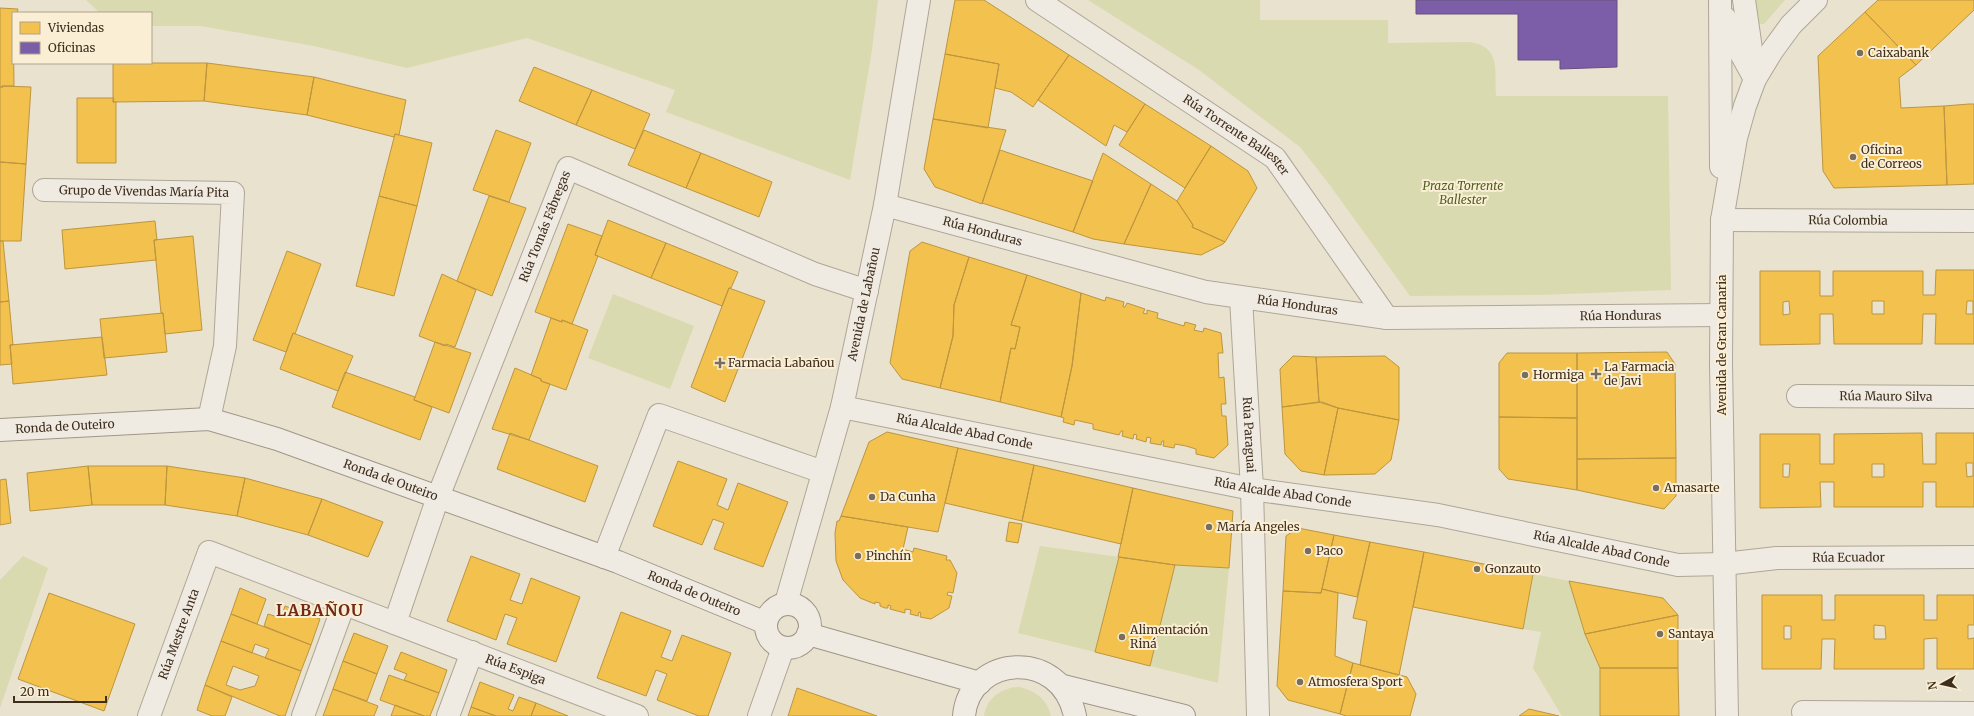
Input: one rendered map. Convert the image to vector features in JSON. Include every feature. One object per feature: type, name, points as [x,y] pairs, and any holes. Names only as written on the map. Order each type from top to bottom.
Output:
[{"type":"street","name":"Avenida de Labañou","points":[[786,603],[842,407],[885,205],[919,0]]},
{"type":"street","name":"Rúa Torrente Ballester","points":[[1037,0],[1275,158],[1387,318]]},
{"type":"street","points":[[1720,0],[1729,32],[1755,79]]},
{"type":"street","points":[[1720,0],[1722,220]]},
{"type":"street","points":[[1744,0],[1755,79]]},
{"type":"street","name":"Avenida de Gran Canaria","points":[[1727,716],[1721,315],[1722,220],[1736,138],[1745,106],[1755,79],[1772,51],[1791,25],[1816,0]]},
{"type":"street","name":"Rúa Tomás Fábregas","points":[[438,497],[568,168],[815,274],[867,291]]},
{"type":"street","name":"Grupo de Vivendas María Pita","points":[[44,190],[233,193],[225,346],[209,419]]},
{"type":"street","name":"Rúa Honduras","points":[[885,205],[1206,292],[1387,318],[1721,315]]},
{"type":"street","name":"Rúa Colombia","points":[[1722,220],[1974,221]]},
{"type":"street","name":"Rúa Paraguai","points":[[1241,298],[1252,489],[1258,716]]},
{"type":"street","name":"Rúa Mauro Silva","points":[[1798,396],[1974,397]]},
{"type":"street","name":"Rúa Alcalde Abad Conde","points":[[842,407],[1252,489],[1438,515],[1678,565],[1724,564]]},
{"type":"street","points":[[604,557],[659,415],[823,472]]},
{"type":"street","name":"Ronda de Outeiro","points":[[0,430],[209,419],[278,439],[604,557],[766,623]]},
{"type":"street","points":[[395,623],[438,497]]},
{"type":"street","name":"Rúa Espiga","points":[[209,552],[472,652],[608,711],[637,716]]},
{"type":"street","name":"Rúa Mestre Anta","points":[[149,716],[209,552]]},
{"type":"street","name":"Rúa Ecuador","points":[[1724,564],[1777,558],[1974,557]]},
{"type":"street","points":[[786,603],[799,606],[808,615],[810,622],[805,641],[799,646],[783,648],[772,641],[766,630],[766,623],[771,612],[780,605],[786,603]]},
{"type":"street","points":[[303,716],[344,604]]},
{"type":"street","points":[[808,634],[980,683]]},
{"type":"street","points":[[759,716],[783,648]]},
{"type":"street","points":[[448,716],[472,652]]},
{"type":"street","points":[[964,716],[970,696],[980,683],[995,672],[1012,667],[1031,668],[1049,674],[1063,686],[1072,702],[1075,716]]},
{"type":"street","points":[[1063,686],[1184,716]]},
{"type":"street","points":[[1803,712],[1974,713]]},
{"type":"green space","points":[[86,0],[878,0],[872,50],[850,180],[666,112],[675,90],[527,38],[407,68],[314,46],[201,26],[152,26],[152,12],[99,12]]},
{"type":"green space","name":"Praza Torrente Ballester","points":[[1088,0],[1260,0],[1260,20],[1388,20],[1388,43],[1469,42],[1480,44],[1492,55],[1495,69],[1496,96],[1668,96],[1671,290],[1539,295],[1410,296],[1329,184],[1300,147],[1199,70]]},
{"type":"green space","points":[[1752,0],[1785,0],[1764,24],[1758,24]]},
{"type":"green space","points":[[613,294],[694,326],[670,389],[588,358]]},
{"type":"green space","points":[[1040,546],[1119,557],[1095,652],[1018,633]]},
{"type":"green space","points":[[23,556],[48,568],[0,708],[0,580]]},
{"type":"green space","points":[[1175,565],[1229,568],[1218,683],[1150,666]]},
{"type":"green space","points":[[1533,574],[1569,581],[1585,634],[1600,668],[1600,716],[1562,716],[1533,668],[1541,632],[1523,629]]},
{"type":"green space","points":[[1019,687],[1036,693],[1044,700],[1051,716],[984,716],[988,704],[996,695],[1007,689]]},
{"type":"building: Viviendas","points":[[955,0],[984,0],[1069,55],[1033,107],[1011,92],[995,88],[999,64],[945,54]]},
{"type":"building: Viviendas","points":[[1878,0],[1974,0],[1974,10],[1916,65],[1865,12]]},
{"type":"building: Viviendas","points":[[0,8],[18,9],[17,12],[12,12],[12,64],[14,64],[14,86],[0,87]]},
{"type":"building: Viviendas","points":[[1865,12],[1916,65],[1899,78],[1901,108],[1944,106],[1947,185],[1834,188],[1823,171],[1818,56]]},
{"type":"building: Viviendas","points":[[945,54],[999,64],[988,128],[933,119]]},
{"type":"building: Viviendas","points":[[1069,55],[1145,104],[1127,132],[1114,125],[1106,146],[1038,100]]},
{"type":"building: Viviendas","points":[[207,63],[204,101],[113,102],[113,64]]},
{"type":"building: Viviendas","points":[[207,63],[314,77],[307,115],[204,101]]},
{"type":"building: Viviendas","points":[[534,67],[592,90],[576,125],[519,101]]},
{"type":"building: Viviendas","points":[[314,77],[406,100],[399,135],[395,134],[394,137],[307,115]]},
{"type":"building: Viviendas","points":[[2,86],[31,87],[26,164],[0,162],[0,87],[3,87]]},
{"type":"building: Viviendas","points":[[592,90],[650,114],[635,149],[576,125]]},
{"type":"building: Viviendas","points":[[77,98],[114,98],[113,102],[116,102],[116,163],[77,163]]},
{"type":"building: Viviendas","points":[[1145,104],[1211,146],[1185,188],[1119,145]]},
{"type":"building: Viviendas","points":[[1974,104],[1974,184],[1947,185],[1944,106]]},
{"type":"building: Viviendas","points":[[933,119],[1006,130],[982,204],[935,187],[924,169]]},
{"type":"building: Viviendas","points":[[496,130],[531,143],[509,202],[473,190]]},
{"type":"building: Viviendas","points":[[644,130],[701,153],[686,188],[628,165]]},
{"type":"building: Viviendas","points":[[395,134],[432,143],[417,206],[379,196]]},
{"type":"building: Viviendas","points":[[1211,146],[1248,171],[1257,188],[1225,242],[1192,227],[1193,225],[1177,201]]},
{"type":"building: Viviendas","points":[[1000,150],[1093,181],[1073,232],[982,203]]},
{"type":"building: Viviendas","points":[[701,153],[772,182],[759,217],[686,188]]},
{"type":"building: Viviendas","points":[[1103,153],[1151,184],[1124,244],[1093,239],[1073,232]]},
{"type":"building: Viviendas","points":[[0,162],[26,164],[21,241],[0,241]]},
{"type":"building: Viviendas","points":[[1151,184],[1177,201],[1193,225],[1192,227],[1225,242],[1201,255],[1124,244]]},
{"type":"building: Viviendas","points":[[379,196],[417,206],[394,296],[356,286]]},
{"type":"building: Viviendas","points":[[489,196],[526,208],[492,296],[457,281]]},
{"type":"building: Viviendas","points":[[608,220],[666,243],[651,278],[595,255]]},
{"type":"building: Viviendas","points":[[155,221],[157,240],[154,240],[156,260],[65,269],[62,230]]},
{"type":"building: Viviendas","points":[[568,224],[602,236],[595,255],[598,256],[572,324],[535,312]]},
{"type":"building: Viviendas","points":[[193,236],[202,330],[165,334],[163,313],[161,313],[154,240]]},
{"type":"building: Viviendas","points":[[0,241],[3,241],[9,301],[0,302]]},
{"type":"building: Viviendas","points":[[922,242],[969,257],[954,305],[953,336],[940,388],[902,379],[890,363],[910,251]]},
{"type":"building: Viviendas","points":[[666,243],[738,272],[731,288],[729,288],[722,306],[651,278]]},
{"type":"building: Viviendas","points":[[287,251],[321,264],[295,334],[293,333],[286,352],[253,340]]},
{"type":"building: Viviendas","points":[[969,257],[1027,275],[1011,325],[1020,327],[1015,349],[1011,348],[1000,402],[940,388],[953,336],[954,305]]},
{"type":"building: Viviendas","points":[[1936,270],[1974,270],[1974,344],[1935,344],[1936,314],[1923,314],[1922,344],[1834,344],[1833,314],[1820,314],[1820,344],[1760,345],[1760,271],[1820,271],[1820,296],[1833,296],[1833,271],[1923,271],[1923,295],[1935,295]],"holes":[[[1789,301],[1790,314],[1783,315],[1783,302]],[[1872,301],[1884,301],[1884,314],[1872,314]],[[1967,301],[1973,301],[1973,314],[1966,314]]]},
{"type":"building: Viviendas","points":[[442,274],[476,290],[455,347],[446,344],[445,346],[419,336]]},
{"type":"building: Viviendas","points":[[1027,275],[1081,293],[1072,366],[1061,417],[1000,402],[1011,348],[1015,349],[1020,327],[1011,325]]},
{"type":"building: Viviendas","points":[[729,288],[765,301],[725,402],[691,387]]},
{"type":"building: Viviendas","points":[[1081,293],[1105,301],[1106,297],[1124,302],[1123,307],[1125,307],[1127,303],[1145,309],[1143,313],[1147,314],[1147,310],[1158,313],[1157,318],[1184,326],[1185,322],[1196,325],[1194,330],[1203,332],[1204,328],[1221,333],[1223,353],[1218,353],[1219,378],[1224,377],[1226,404],[1221,404],[1222,416],[1226,416],[1228,445],[1214,458],[1196,454],[1196,449],[1186,446],[1175,444],[1174,448],[1163,446],[1164,441],[1162,441],[1161,445],[1150,443],[1151,438],[1147,437],[1146,442],[1136,439],[1137,435],[1134,434],[1133,439],[1122,436],[1123,431],[1121,431],[1119,435],[1093,429],[1093,424],[1075,420],[1074,425],[1063,422],[1064,418],[1061,417],[1072,366]]},
{"type":"building: Viviendas","points":[[9,301],[13,345],[10,345],[12,364],[0,365],[0,302]]},
{"type":"building: Viviendas","points":[[163,313],[167,352],[104,358],[100,319]]},
{"type":"building: Viviendas","points":[[551,318],[562,322],[562,320],[588,330],[566,390],[541,381],[541,379],[531,375]]},
{"type":"building: Viviendas","points":[[293,333],[353,356],[338,391],[280,369]]},
{"type":"building: Viviendas","points":[[102,337],[107,375],[13,384],[10,345]]},
{"type":"building: Viviendas","points":[[435,342],[471,353],[449,413],[414,400]]},
{"type":"building: Viviendas","points":[[1667,352],[1675,364],[1676,458],[1577,459],[1577,353]]},
{"type":"building: Viviendas","points":[[1507,353],[1577,353],[1577,418],[1499,417],[1499,363]]},
{"type":"building: Viviendas","points":[[1293,356],[1316,357],[1319,402],[1282,407],[1280,369]]},
{"type":"building: Viviendas","points":[[1385,356],[1399,367],[1399,420],[1338,408],[1319,402],[1316,357]]},
{"type":"building: Viviendas","points":[[515,368],[550,384],[529,440],[492,429]]},
{"type":"building: Viviendas","points":[[345,372],[415,397],[414,400],[432,407],[420,440],[332,407]]},
{"type":"building: Viviendas","points":[[1322,402],[1338,408],[1324,475],[1301,471],[1285,454],[1282,407]]},
{"type":"building: Viviendas","points":[[1338,408],[1399,420],[1391,460],[1375,474],[1324,475]]},
{"type":"building: Viviendas","points":[[1499,417],[1577,418],[1577,490],[1508,479],[1499,469]]},
{"type":"building: Viviendas","points":[[887,432],[958,448],[938,532],[841,516],[869,442]]},
{"type":"building: Viviendas","points":[[510,433],[598,466],[585,502],[497,469]]},
{"type":"building: Viviendas","points":[[1922,433],[1923,464],[1936,464],[1936,433],[1974,433],[1974,507],[1936,507],[1936,482],[1923,482],[1923,507],[1834,507],[1834,482],[1820,482],[1821,507],[1760,508],[1760,434],[1820,434],[1820,464],[1834,464],[1834,434]],"holes":[[[1966,463],[1973,463],[1973,476],[1967,477]],[[1783,464],[1790,464],[1789,477],[1783,477]],[[1872,464],[1884,464],[1884,477],[1872,477]]]},
{"type":"building: Viviendas","points":[[958,448],[1034,465],[1022,521],[945,503]]},
{"type":"building: Viviendas","points":[[1676,458],[1676,496],[1664,509],[1577,490],[1577,459]]},
{"type":"building: Viviendas","points":[[678,461],[727,479],[717,505],[728,510],[738,483],[788,502],[763,567],[714,549],[724,523],[713,519],[702,545],[653,526]]},
{"type":"building: Viviendas","points":[[1034,465],[1133,488],[1121,544],[1022,521]]},
{"type":"building: Viviendas","points":[[88,466],[167,466],[165,505],[92,505]]},
{"type":"building: Viviendas","points":[[88,466],[92,505],[30,511],[27,473]]},
{"type":"building: Viviendas","points":[[167,466],[245,478],[237,516],[165,505]]},
{"type":"building: Viviendas","points":[[245,478],[322,499],[308,535],[237,516]]},
{"type":"building: Viviendas","points":[[6,479],[11,523],[0,525],[0,480]]},
{"type":"building: Viviendas","points":[[1133,488],[1233,511],[1229,568],[1175,565],[1118,557]]},
{"type":"building: Viviendas","points":[[322,499],[383,522],[368,557],[308,535]]},
{"type":"building: Viviendas","points":[[841,516],[908,527],[903,549],[913,552],[914,548],[947,556],[946,560],[950,560],[957,573],[953,593],[948,592],[947,595],[952,596],[949,608],[931,619],[920,617],[921,613],[919,612],[918,616],[910,614],[911,610],[905,609],[905,613],[890,609],[891,606],[888,605],[888,608],[885,608],[880,606],[880,603],[875,602],[875,604],[860,598],[843,580],[836,561],[835,533],[837,521],[839,521]]},
{"type":"building: Viviendas","points":[[1009,522],[1022,524],[1018,543],[1006,541]]},
{"type":"building: Viviendas","points":[[1298,528],[1334,535],[1321,593],[1283,591],[1286,536]]},
{"type":"building: Viviendas","points":[[1334,535],[1370,542],[1357,597],[1322,589]]},
{"type":"building: Viviendas","points":[[1370,542],[1424,552],[1399,675],[1360,665],[1367,621],[1353,618]]},
{"type":"building: Viviendas","points":[[1424,552],[1533,574],[1523,629],[1413,607]]},
{"type":"building: Viviendas","points":[[471,556],[520,574],[510,600],[522,604],[531,578],[580,597],[556,662],[507,644],[517,618],[505,614],[496,640],[447,621]]},
{"type":"building: Viviendas","points":[[1119,557],[1175,565],[1150,666],[1095,652]]},
{"type":"building: Viviendas","points":[[1569,581],[1663,598],[1678,615],[1585,634]]},
{"type":"building: Viviendas","points":[[240,588],[266,599],[257,624],[231,614]]},
{"type":"building: Viviendas","points":[[1322,589],[1338,593],[1335,656],[1353,663],[1340,714],[1288,700],[1277,686],[1283,591],[1321,593]]},
{"type":"building: Viviendas","points":[[49,593],[135,624],[104,711],[18,679]]},
{"type":"building: Viviendas","points":[[1762,595],[1822,595],[1822,620],[1835,620],[1835,595],[1924,595],[1924,620],[1937,620],[1937,595],[1974,595],[1974,625],[1968,625],[1968,639],[1974,638],[1974,669],[1937,669],[1937,638],[1924,639],[1924,669],[1834,669],[1835,639],[1822,639],[1821,669],[1762,669]],"holes":[[[1874,625],[1885,626],[1886,639],[1874,639]],[[1784,626],[1791,626],[1791,639],[1784,639]]]},
{"type":"building: Viviendas","points":[[285,606],[320,619],[311,645],[264,626],[268,614],[281,618]]},
{"type":"building: Viviendas","points":[[621,612],[671,631],[661,657],[672,661],[682,635],[731,653],[708,716],[699,716],[657,700],[667,674],[656,670],[646,696],[597,678]]},
{"type":"building: Viviendas","points":[[231,614],[311,645],[301,671],[265,658],[269,649],[255,644],[252,653],[221,641]]},
{"type":"building: Viviendas","points":[[1678,615],[1678,668],[1600,668],[1585,634]]},
{"type":"building: Viviendas","points":[[354,633],[388,646],[377,674],[343,661]]},
{"type":"building: Viviendas","points":[[221,641],[301,671],[285,716],[280,716],[205,685]],"holes":[[[233,666],[259,676],[255,686],[240,690],[226,685]]]},
{"type":"building: Viviendas","points":[[401,652],[447,670],[439,693],[404,680],[407,674],[394,669]]},
{"type":"building: Viviendas","points":[[343,661],[377,674],[367,701],[333,689]]},
{"type":"building: Viviendas","points":[[1353,663],[1407,677],[1416,694],[1410,716],[1346,716],[1340,714]]},
{"type":"building: Viviendas","points":[[1600,668],[1678,668],[1679,716],[1600,716]]},
{"type":"building: Viviendas","points":[[389,675],[439,693],[430,716],[424,716],[380,700]]},
{"type":"building: Viviendas","points":[[480,682],[514,695],[508,709],[513,711],[519,697],[536,703],[531,716],[496,716],[471,707]]},
{"type":"building: Viviendas","points":[[205,685],[232,697],[225,716],[212,716],[197,710]]},
{"type":"building: Viviendas","points":[[797,688],[860,710],[877,716],[788,716]]},
{"type":"building: Viviendas","points":[[333,689],[378,706],[374,716],[323,716]]},
{"type":"building: Viviendas","points":[[536,703],[568,716],[531,716]]},
{"type":"building: Viviendas","points":[[395,705],[424,716],[391,716]]},
{"type":"building: Viviendas","points":[[471,707],[496,716],[468,716]]},
{"type":"building: Viviendas","points":[[1529,709],[1559,716],[1519,716]]},
{"type":"building: Oficinas","points":[[1416,0],[1617,0],[1617,67],[1560,69],[1560,60],[1518,60],[1518,14],[1416,14]]},
{"type":"place","name":"Caixabank","points":[[1860,53]]},
{"type":"place","name":"Oficina de Correos","points":[[1853,157]]},
{"type":"place","name":"Farmacia Labañou","points":[[720,363]]},
{"type":"place","name":"La Farmacia de Javi","points":[[1596,374]]},
{"type":"place","name":"Hormiga","points":[[1525,375]]},
{"type":"place","name":"Amasarte","points":[[1656,488]]},
{"type":"place","name":"Da Cunha","points":[[872,497]]},
{"type":"place","name":"María Angeles","points":[[1209,527]]},
{"type":"place","name":"Paco","points":[[1308,551]]},
{"type":"place","name":"Pinchín","points":[[858,556]]},
{"type":"place","name":"Gonzauto","points":[[1477,569]]},
{"type":"place","name":"Santaya","points":[[1660,634]]},
{"type":"place","name":"Alimentación Riná","points":[[1122,637]]},
{"type":"place","name":"Atmosfera Sport","points":[[1300,682]]},
{"type":"district","name":"LABAÑOU","points":[[320,610]]}]
